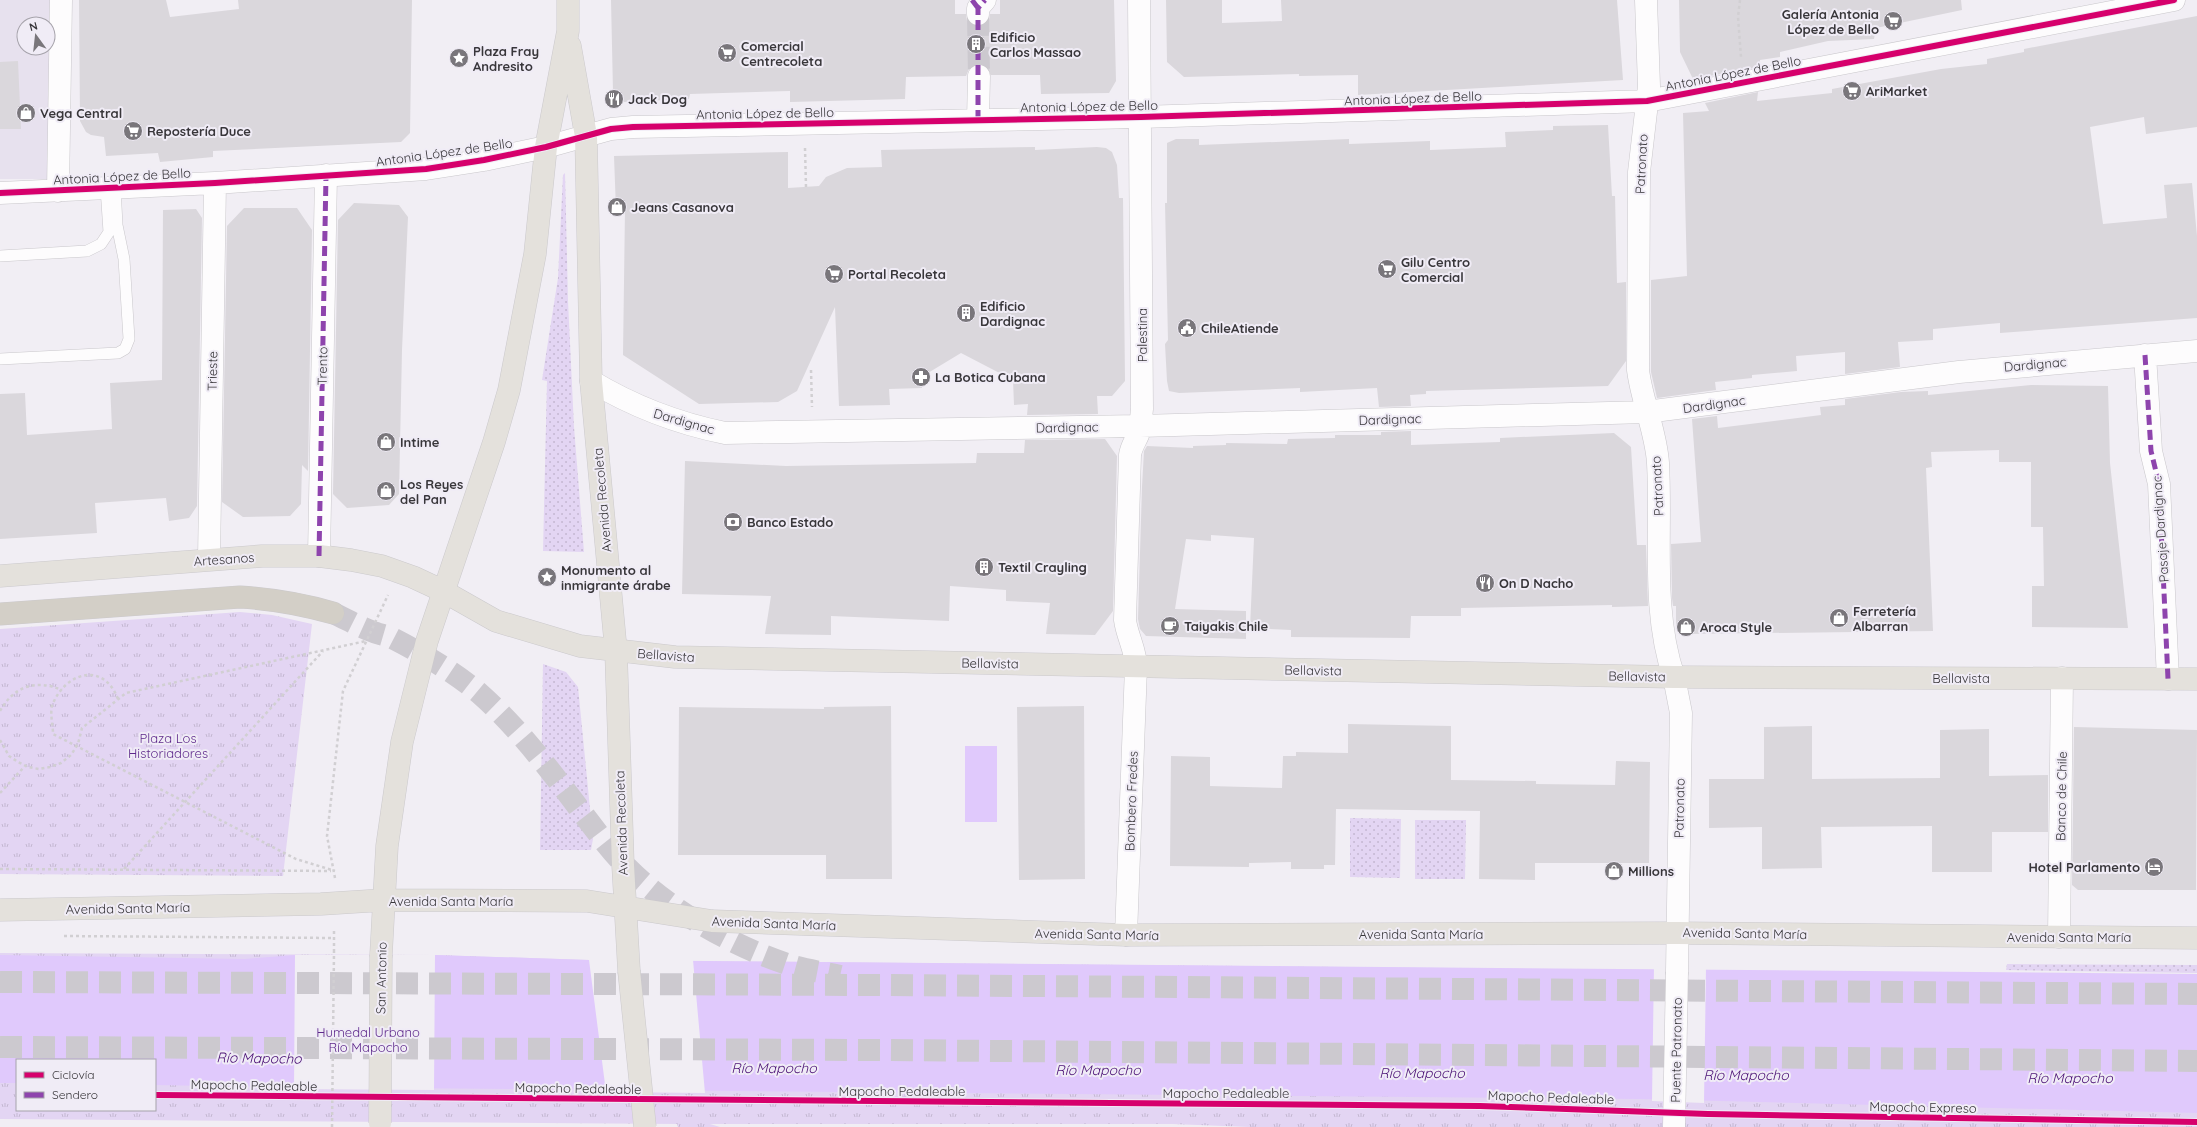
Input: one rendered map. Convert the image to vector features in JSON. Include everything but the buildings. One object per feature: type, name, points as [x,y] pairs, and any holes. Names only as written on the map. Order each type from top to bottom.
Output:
[{"type":"highway","points":[[0,614],[240,597],[275,600],[304,605],[333,613]]},
{"type":"main road","name":"Avenida Recoleta","points":[[568,0],[568,31],[586,136],[591,381],[616,651],[625,906],[629,971],[645,1127]]},
{"type":"main road","name":"Avenida Recoleta","points":[[384,900],[387,846],[402,742],[426,641],[442,590],[494,442],[509,390],[536,254],[546,147],[568,31]]},
{"type":"main road","name":"Artesanos","points":[[0,576],[209,559],[318,556],[351,560],[399,572],[442,590]]},
{"type":"main road","name":"Bellavista","points":[[442,590],[496,621],[580,646],[675,657],[1674,677],[2197,679]]},
{"type":"main road","name":"Avenida Santa María","points":[[0,910],[334,903],[384,900],[587,901],[712,921],[1126,936],[1677,933],[2197,938]]},
{"type":"main road","name":"San Antonio","points":[[380,1125],[381,955],[384,900]]},
{"type":"street","points":[[58,191],[61,0]]},
{"type":"street","name":"Palestina","points":[[1136,667],[1136,658],[1129,639],[1125,620],[1130,456],[1131,446],[1138,436],[1140,426],[1142,395],[1139,0]]},
{"type":"street","name":"Patronato","points":[[1646,0],[1649,86],[1640,153],[1638,370],[1657,460],[1661,626],[1681,712],[1677,972]]},
{"type":"street","name":"Antonia López de Bello","points":[[0,193],[215,183],[426,169],[484,160],[546,147],[586,136],[633,127],[1141,117],[1647,100],[1743,82],[2107,7],[2174,0]]},
{"type":"street","points":[[978,120],[979,76]]},
{"type":"street","name":"Trento","points":[[318,556],[326,175]]},
{"type":"street","name":"Trieste","points":[[209,559],[215,183]]},
{"type":"street","name":"Dardignac","points":[[591,381],[641,408],[696,427],[725,433],[1140,426],[1646,412],[1959,372],[2197,351]]},
{"type":"street","name":"Pasaje Dardignac","points":[[2145,355],[2151,451],[2159,484],[2168,679]]},
{"type":"street","name":"Bombero Fredes","points":[[1126,936],[1136,667]]},
{"type":"street","name":"Banco de Chile","points":[[2059,937],[2062,678]]},
{"type":"street","name":"Puente Patronato","points":[[1674,1127],[1677,972]]},
{"type":"lane","points":[[0,256],[87,251],[101,244],[109,232],[111,188]]},
{"type":"lane","points":[[0,359],[118,353],[125,349],[129,339],[124,259],[111,188]]},
{"type":"lane","points":[[101,244],[121,246]]},
{"type":"path","points":[[1740,0],[1738,17],[1743,82]]},
{"type":"path","points":[[805,123],[806,187]]},
{"type":"path","points":[[811,370],[813,432]]},
{"type":"path","points":[[332,1127],[335,870],[327,836],[343,691],[399,572]]},
{"type":"path","points":[[0,740],[9,756],[25,766],[39,769],[50,767],[62,763],[77,746],[82,728],[126,693],[366,641]]},
{"type":"path","points":[[124,869],[324,650]]},
{"type":"path","points":[[118,699],[115,689],[108,681],[98,676],[88,674],[68,682],[52,707],[53,734],[296,859],[335,870]]},
{"type":"path","points":[[0,711],[1,707],[15,692],[26,686],[44,685],[62,690]]},
{"type":"path","points":[[0,793],[25,766]]},
{"type":"path","points":[[0,869],[335,870]]},
{"type":"path","points":[[63,936],[334,938]]},
{"type":"shaded area","name":"Vega Central","points":[[0,0],[53,0],[53,16],[16,16],[16,56],[52,56],[51,179],[0,179]]},
{"type":"green space","points":[[565,173],[568,301],[574,427],[584,552],[543,551],[547,381],[542,380],[558,278],[563,175]]},
{"type":"green space","name":"Plaza Los Historiadores","points":[[240,612],[272,615],[312,624],[283,876],[0,874],[0,629]]},
{"type":"green space","points":[[543,664],[566,672],[578,687],[593,839],[591,850],[540,850]]},
{"type":"green space","points":[[1350,818],[1401,819],[1400,878],[1350,877]]},
{"type":"green space","points":[[1415,820],[1466,820],[1465,879],[1415,879]]},
{"type":"green space","name":"Humedal Urbano Río Mapocho","points":[[0,953],[435,955],[589,960],[2197,975],[2197,1127],[1250,1127],[1172,1124],[710,1124],[720,1127],[678,1127],[677,1124],[0,1119]]},
{"type":"green space","points":[[2007,964],[2197,965],[2197,973],[2006,970]]},
{"type":"water","points":[[965,746],[997,746],[997,822],[965,822]]},
{"type":"water","name":"Humedal Urbano Río Mapocho","points":[[0,955],[245,959],[295,955],[435,955],[589,960],[2197,974],[2197,1113],[1640,1099],[156,1085],[156,1059],[16,1059],[16,1083],[0,1083]]},
{"type":"pier","points":[[295,955],[435,955],[434,1090],[294,1089]]},
{"type":"pier","points":[[589,960],[693,960],[705,1093],[606,1092]]},
{"type":"pier","points":[[1654,966],[1706,967],[1704,1103],[1652,1101]]},
{"type":"tunnel","points":[[978,14],[979,76]]},
{"type":"tunnel","points":[[333,613],[366,629],[392,638],[415,650],[448,670],[479,693],[531,747],[624,865],[666,901],[713,931],[762,955],[793,966],[840,976]]},
{"type":"tunnel","points":[[0,982],[881,985],[2197,994]]},
{"type":"tunnel","points":[[0,1047],[881,1050],[2197,1061]]},
{"type":"marked path","points":[[972,0],[978,8]]},
{"type":"marked path","points":[[978,120],[978,8],[985,0]]},
{"type":"marked path","points":[[319,556],[326,175]]},
{"type":"marked path","points":[[2145,355],[2151,451],[2159,484],[2168,679]]},
{"type":"cycle path","points":[[0,193],[215,183],[426,169],[484,160],[546,147],[611,129],[633,127],[1141,117],[1647,101],[2174,0]]},
{"type":"cycle path","name":"Mapocho Pedaleable","points":[[156,1095],[1480,1106],[1708,1114],[2197,1122]]},
{"type":"place","name":"Galería Antonia López de Bello","points":[[1893,21]]},
{"type":"place","name":"Edificio Carlos Massao","points":[[976,44]]},
{"type":"place","name":"Comercial Centrecoleta","points":[[727,53]]},
{"type":"place","name":"Plaza Fray Andresito","points":[[459,58]]},
{"type":"place","name":"AriMarket","points":[[1852,91]]},
{"type":"place","name":"Jack Dog","points":[[614,99]]},
{"type":"place","name":"Vega Central","points":[[26,113]]},
{"type":"place","name":"Repostería Duce","points":[[133,131]]},
{"type":"place","name":"Jeans Casanova","points":[[617,207]]},
{"type":"place","name":"Gilu Centro Comercial","points":[[1387,269]]},
{"type":"place","name":"Portal Recoleta","points":[[834,274]]},
{"type":"place","name":"Edificio Dardignac","points":[[966,313]]},
{"type":"place","name":"ChileAtiende","points":[[1187,328]]},
{"type":"place","name":"La Botica Cubana","points":[[921,377]]},
{"type":"place","name":"Intime","points":[[386,442]]},
{"type":"place","name":"Los Reyes del Pan","points":[[386,491]]},
{"type":"place","name":"Banco Estado","points":[[733,522]]},
{"type":"place","name":"Textil Crayling","points":[[984,567]]},
{"type":"place","name":"Monumento al inmigrante árabe","points":[[547,577]]},
{"type":"place","name":"On D Nacho","points":[[1485,583]]},
{"type":"place","name":"Ferretería Albarran","points":[[1839,618]]},
{"type":"place","name":"Taiyakis Chile","points":[[1170,626]]},
{"type":"place","name":"Aroca Style","points":[[1686,627]]},
{"type":"place","name":"Hotel Parlamento","points":[[2154,867]]},
{"type":"place","name":"Millions","points":[[1614,871]]},
{"type":"water label","name":"Río Mapocho","points":[[259,1058]]},
{"type":"water label","name":"Río Mapocho","points":[[774,1068]]},
{"type":"water label","name":"Río Mapocho","points":[[1098,1070]]},
{"type":"water label","name":"Río Mapocho","points":[[1422,1073]]},
{"type":"water label","name":"Río Mapocho","points":[[1746,1075]]},
{"type":"water label","name":"Río Mapocho","points":[[2070,1078]]}]
